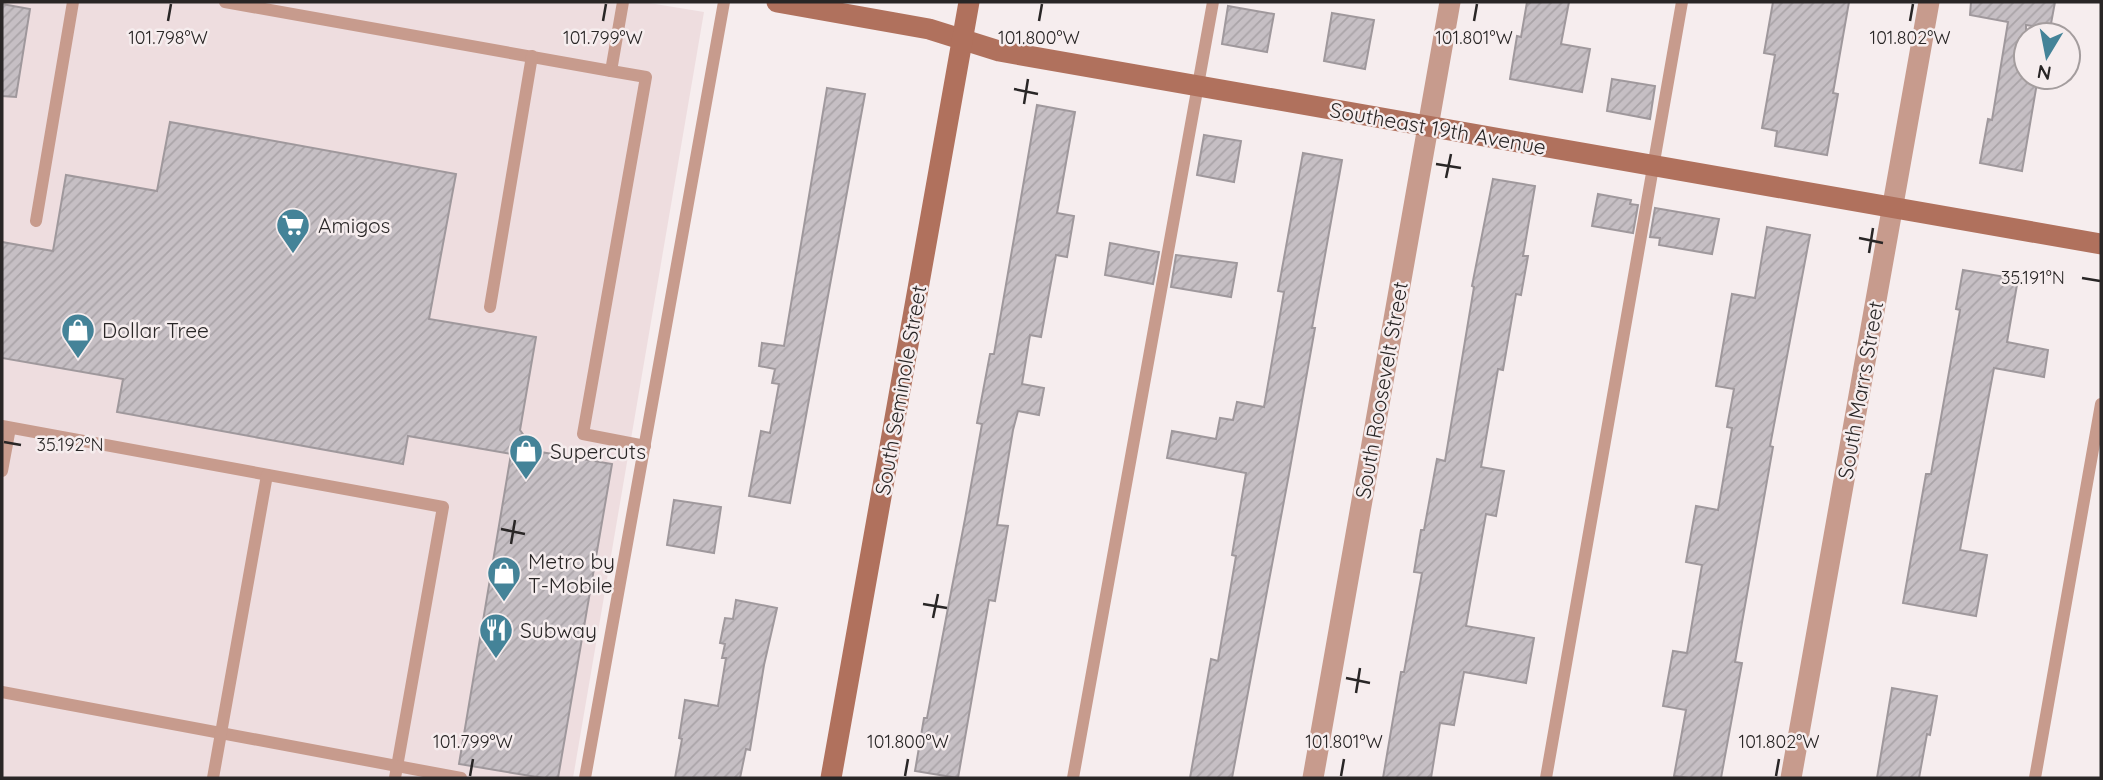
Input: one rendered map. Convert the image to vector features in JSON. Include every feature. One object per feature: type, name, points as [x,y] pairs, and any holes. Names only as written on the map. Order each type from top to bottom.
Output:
[{"type":"street","name":"Southeast 19th Avenue","points":[[777,2],[929,29],[999,51],[2101,244]]},
{"type":"street","name":"South Seminole Street","points":[[831,778],[969,2]]},
{"type":"street","name":"South Roosevelt Street","points":[[1313,778],[1450,2]]},
{"type":"street","name":"South Marrs Street","points":[[1791,778],[1929,2]]},
{"type":"lane","points":[[36,221],[73,2]]},
{"type":"lane","points":[[225,2],[646,76],[583,434],[645,446]]},
{"type":"lane","points":[[611,71],[623,2]]},
{"type":"lane","points":[[585,778],[724,2]]},
{"type":"lane","points":[[1073,778],[1213,2]]},
{"type":"lane","points":[[1546,778],[1682,2]]},
{"type":"lane","points":[[489,307],[532,57]]},
{"type":"lane","points":[[2035,778],[2101,404]]},
{"type":"lane","points":[[2,471],[6,427],[443,507],[396,772]]},
{"type":"lane","points":[[213,778],[267,475]]},
{"type":"lane","points":[[2,692],[221,733],[396,772],[461,778]]},
{"type":"shaded area","points":[[2,2],[643,2],[704,12],[573,778],[2,778]]},
{"type":"building","points":[[1527,2],[1569,2],[1561,44],[1590,49],[1582,92],[1510,79],[1517,36],[1521,37]]},
{"type":"building","points":[[1773,2],[1849,2],[1833,93],[1838,94],[1827,155],[1775,146],[1777,131],[1762,128],[1775,55],[1764,53]]},
{"type":"building","points":[[1971,2],[2055,2],[2051,21],[2012,21],[2012,91],[2036,91],[2022,171],[1980,163],[1988,119],[1992,120],[2008,22],[1970,15]]},
{"type":"building","points":[[2,4],[30,9],[16,97],[2,96]]},
{"type":"building","points":[[1228,6],[1274,14],[1267,52],[1222,44]]},
{"type":"building","points":[[1332,13],[1374,20],[1365,69],[1324,61]]},
{"type":"building","points":[[1612,79],[1655,86],[1650,119],[1607,111]]},
{"type":"building","points":[[827,88],[865,94],[790,503],[749,496],[761,431],[770,433],[779,384],[772,383],[775,369],[759,366],[762,343],[784,346]]},
{"type":"building","points":[[1037,105],[1075,112],[1057,213],[1074,216],[1067,257],[1056,255],[1041,337],[1030,335],[1022,384],[1044,388],[1039,415],[1018,411],[1013,430],[997,525],[1008,526],[995,601],[989,600],[958,778],[915,771],[965,519],[982,424],[977,423],[990,354],[994,354]]},
{"type":"building","points":[[170,122],[456,174],[429,319],[536,337],[520,430],[535,451],[612,464],[558,778],[543,778],[459,764],[511,454],[408,436],[403,464],[117,412],[123,379],[2,358],[2,242],[53,251],[66,175],[157,191]]},
{"type":"building","points":[[1204,135],[1241,141],[1234,182],[1197,175]]},
{"type":"building","points":[[1303,153],[1342,160],[1289,474],[1232,778],[1190,778],[1211,659],[1218,661],[1236,556],[1232,555],[1246,473],[1167,458],[1172,431],[1216,439],[1220,418],[1233,420],[1237,402],[1264,407],[1284,292],[1278,291]]},
{"type":"building","points":[[1493,179],[1535,186],[1523,256],[1528,256],[1521,295],[1516,294],[1503,370],[1498,369],[1481,467],[1504,471],[1496,516],[1486,514],[1466,626],[1534,638],[1526,683],[1464,672],[1454,725],[1440,723],[1431,778],[1383,778],[1401,672],[1404,672],[1422,573],[1414,572],[1421,530],[1424,530],[1437,459],[1445,461],[1474,287],[1472,286]]},
{"type":"building","points":[[1598,194],[1631,200],[1630,204],[1638,205],[1633,233],[1592,226]]},
{"type":"building","points":[[1655,208],[1719,219],[1712,254],[1659,245],[1660,238],[1650,237]]},
{"type":"building","points":[[1767,227],[1810,235],[1770,446],[1773,447],[1735,662],[1742,663],[1721,778],[1674,776],[1686,710],[1663,706],[1673,651],[1687,653],[1702,565],[1686,562],[1696,506],[1718,510],[1732,428],[1727,427],[1734,389],[1716,386],[1732,294],[1755,298]]},
{"type":"building","points":[[1110,243],[1159,252],[1153,284],[1105,275]]},
{"type":"building","points":[[1176,255],[1237,263],[1231,297],[1171,287]]},
{"type":"building","points":[[1963,270],[2018,279],[2007,342],[2048,350],[2044,377],[1994,368],[1960,550],[1987,555],[1976,616],[1903,603],[1926,474],[1931,474],[1960,310],[1956,309]]},
{"type":"building","points":[[674,500],[721,507],[714,553],[667,545]]},
{"type":"building","points":[[736,600],[777,608],[764,665],[750,750],[746,749],[740,778],[675,778],[685,700],[718,706],[726,658],[722,658],[725,644],[720,643],[725,618],[733,619]]},
{"type":"building","points":[[1892,688],[1937,696],[1919,778],[1877,778]]},
{"type":"place","name":"Amigos","points":[[293,255]]},
{"type":"place","name":"Dollar Tree","points":[[78,360]]},
{"type":"place","name":"Supercuts","points":[[526,481]]},
{"type":"place","name":"Metro by T-Mobile","points":[[504,603]]},
{"type":"place","name":"Subway","points":[[496,660]]}]
